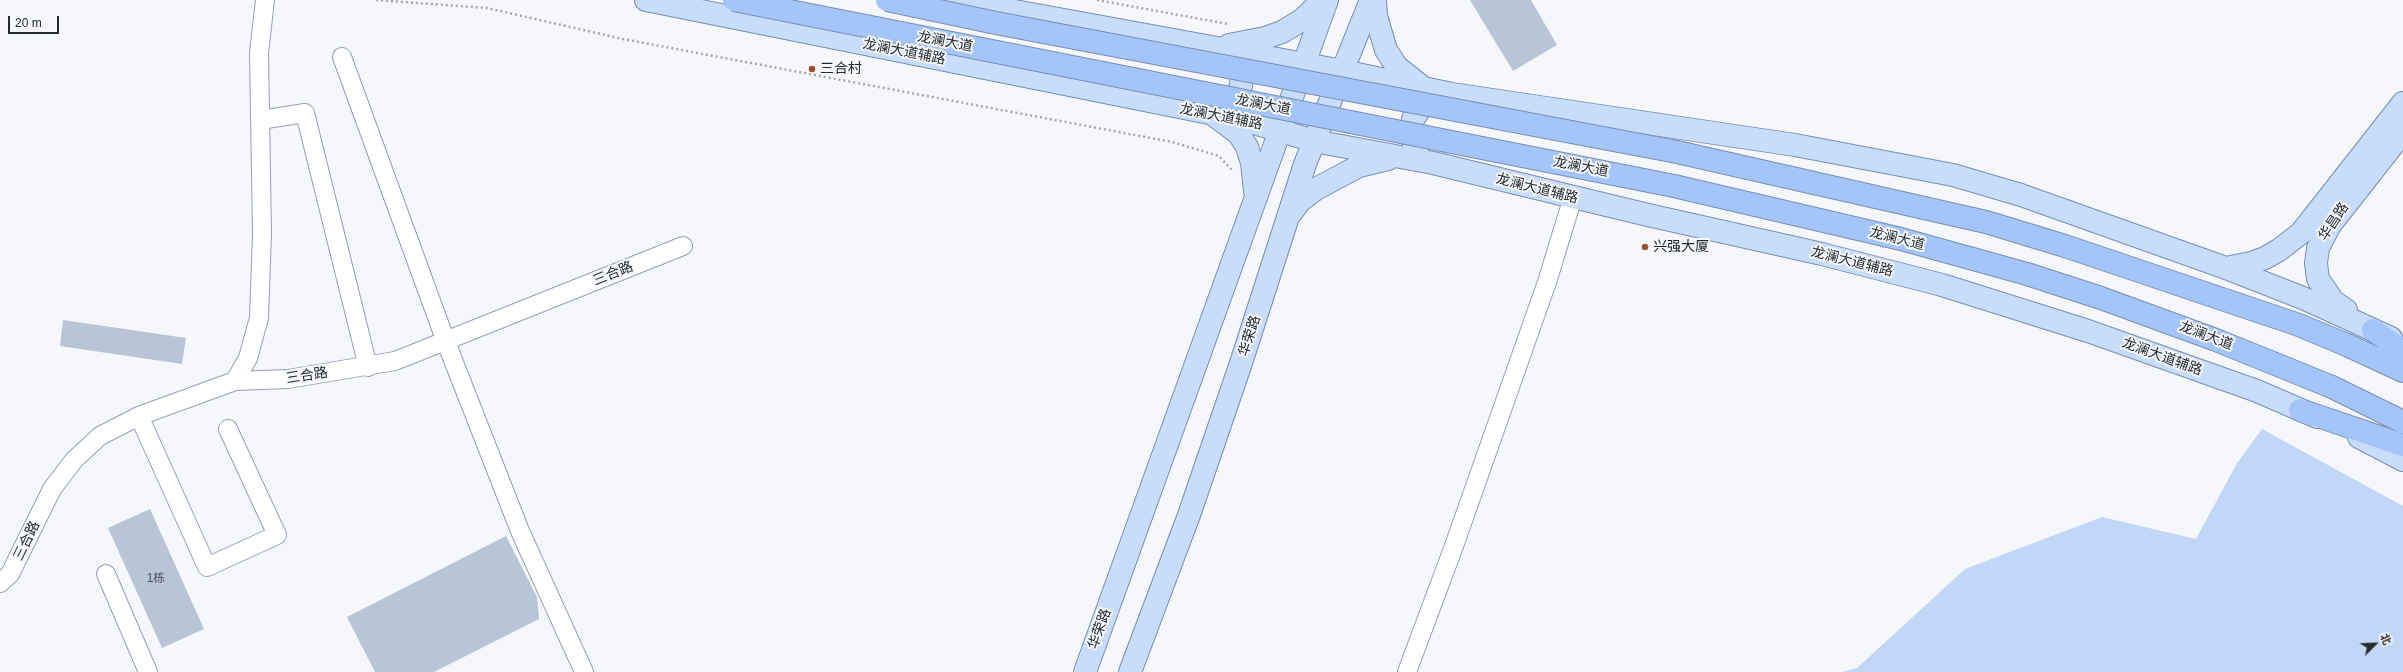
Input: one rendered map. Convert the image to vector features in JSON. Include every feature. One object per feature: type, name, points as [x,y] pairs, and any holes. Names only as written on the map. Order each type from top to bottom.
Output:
[{"type":"highway","name":"龙澜大道","points":[[734,0],[1674,186],[1901,239],[2027,274],[2216,340],[2332,387],[2403,422]]},
{"type":"highway","name":"龙澜大道","points":[[887,0],[1019,28],[1677,152],[1986,222],[2065,246],[2299,325],[2403,371]]},
{"type":"highway","points":[[2373,330],[2403,351]]},
{"type":"highway","points":[[2300,410],[2403,445]]},
{"type":"main road","name":"龙澜大道辅路","points":[[646,0],[1213,114],[1279,129],[1314,141],[1433,164],[1822,254],[1942,285],[2088,331],[2257,392],[2300,410],[2403,460]]},
{"type":"main road","points":[[954,0],[1343,71],[1452,94],[1795,145],[1953,176],[2021,195],[2226,268],[2303,298],[2403,344]]},
{"type":"main road","points":[[1221,48],[1265,38],[1282,32],[1302,20],[1323,0]]},
{"type":"main road","name":"华荣路","points":[[1085,672],[1153,488],[1279,129],[1327,0]]},
{"type":"main road","name":"华荣路","points":[[1130,672],[1189,515],[1314,141],[1371,0]]},
{"type":"main road","points":[[1375,0],[1376,16],[1386,50],[1397,66],[1426,89]]},
{"type":"main road","points":[[1221,48],[1237,58],[1242,73],[1240,86],[1236,97],[1225,108],[1213,114],[1239,134],[1247,147],[1255,177],[1255,197]]},
{"type":"main road","points":[[1433,164],[1416,150],[1410,137],[1410,125],[1416,112],[1424,102],[1452,94]]},
{"type":"main road","name":"华昌路","points":[[2226,268],[2251,264],[2265,258],[2279,250],[2301,232],[2403,103]]},
{"type":"main road","name":"华昌路","points":[[2373,330],[2333,301],[2323,289],[2318,279],[2316,268],[2318,248],[2330,225],[2403,132]]},
{"type":"main road","points":[[1287,221],[1300,201],[1316,189],[1359,166],[1396,157]]},
{"type":"street","points":[[235,381],[248,358],[259,318],[262,234],[259,53],[265,0]]},
{"type":"street","points":[[342,58],[446,342],[520,531],[584,672]]},
{"type":"street","points":[[260,120],[305,113],[368,367]]},
{"type":"street","points":[[1407,672],[1454,546],[1544,290],[1573,197]]},
{"type":"street","name":"三合路","points":[[0,583],[10,574],[52,489],[74,460],[100,436],[139,416],[235,381],[288,379],[368,367],[395,361],[446,342],[682,246]]},
{"type":"street","points":[[139,416],[207,567],[276,535],[228,429]]},
{"type":"street","points":[[106,574],[148,672]]},
{"type":"path","points":[[376,0],[487,8],[623,39],[1172,142],[1219,156],[1229,165],[1235,174]]},
{"type":"path","points":[[1097,0],[1230,24]]},
{"type":"shaded area","points":[[2262,429],[2403,506],[2403,672],[1842,672],[1857,668],[1965,569],[2102,517],[2196,539],[2237,463]]},
{"type":"building","points":[[1470,0],[1531,0],[1557,45],[1513,71]]},
{"type":"building","points":[[63,320],[186,338],[182,364],[60,346]]},
{"type":"building","points":[[150,509],[204,629],[162,648],[108,528]]},
{"type":"building","points":[[506,536],[537,597],[539,619],[434,672],[375,672],[347,617]]},
{"type":"place","name":"三合村","points":[[812,69]]},
{"type":"place","name":"兴强大厦","points":[[1645,247]]}]
